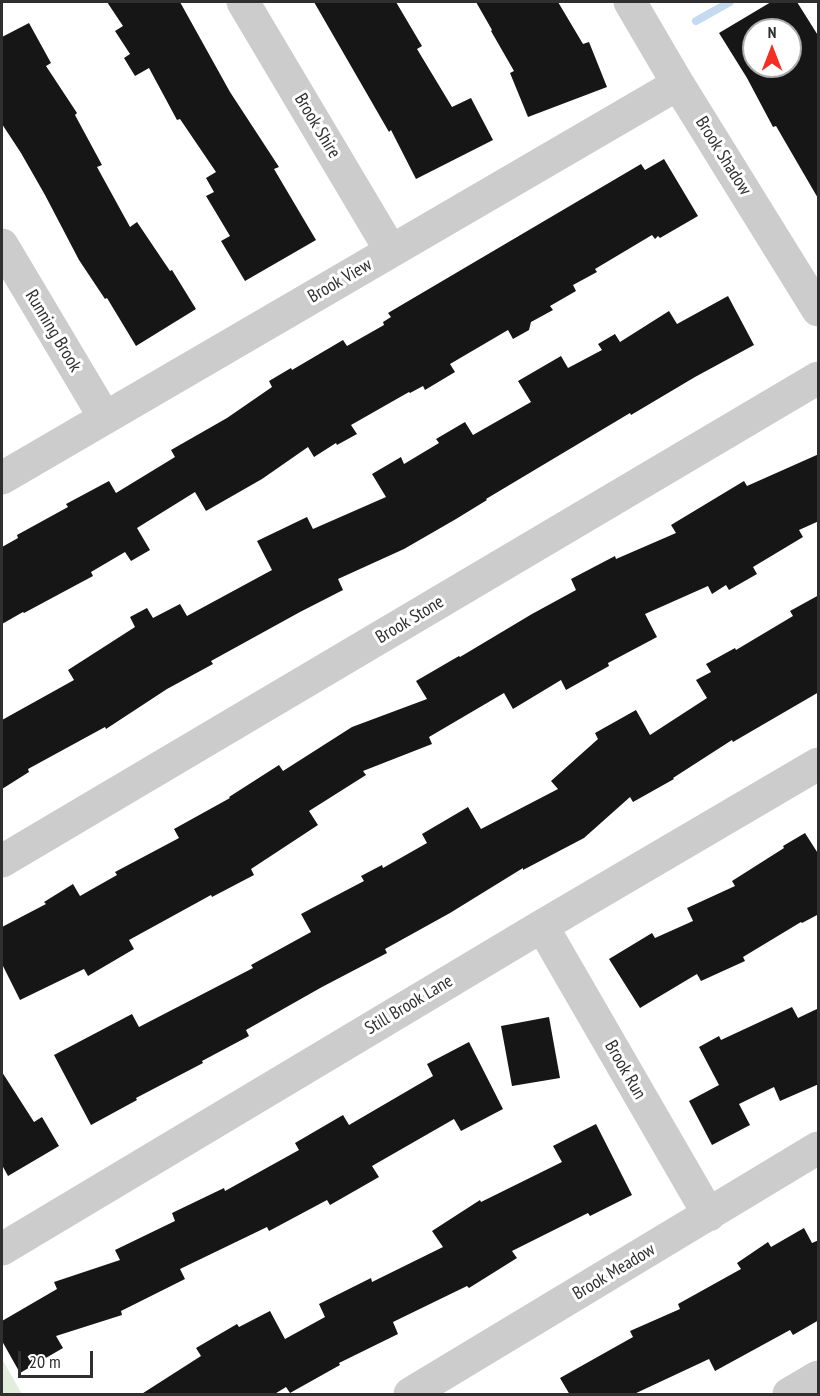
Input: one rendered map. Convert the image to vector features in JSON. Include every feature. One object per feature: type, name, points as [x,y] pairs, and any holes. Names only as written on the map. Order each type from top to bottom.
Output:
[{"type":"street","name":"Brook Shire","points":[[243,2],[391,251]]},
{"type":"street","name":"Brook Shadow","points":[[630,2],[678,84],[819,310]]},
{"type":"street","name":"Brook View","points":[[2,478],[678,84]]},
{"type":"street","name":"Running Brook","points":[[2,245],[105,418]]},
{"type":"street","name":"Brook Stone","points":[[2,861],[819,378]]},
{"type":"street","name":"Still Brook Lane","points":[[2,1249],[542,926],[819,764]]},
{"type":"street","name":"Brook Run","points":[[542,926],[709,1215]]},
{"type":"street","name":"Brook Meadow","points":[[410,1395],[819,1148]]},
{"type":"street","points":[[789,1395],[819,1377]]},
{"type":"green space","points":[[2,1359],[22,1394],[2,1394]]},
{"type":"building","points":[[107,2],[180,2],[230,92],[279,167],[274,169],[316,240],[245,281],[221,241],[230,236],[206,196],[214,192],[206,178],[216,172],[180,119],[177,120],[149,68],[135,76],[124,58],[130,54],[115,31],[123,26]]},
{"type":"building","points":[[314,2],[396,2],[422,46],[417,49],[452,107],[471,98],[493,140],[416,179],[391,130],[389,132]]},
{"type":"building","points":[[476,2],[558,2],[583,44],[589,42],[607,87],[528,117],[510,73],[514,71]]},
{"type":"building","points":[[771,2],[797,2],[819,37],[819,200],[776,126],[773,127],[747,78],[802,78],[802,18],[744,18]]},
{"type":"building","points":[[742,19],[742,70],[719,33]]},
{"type":"building","points":[[29,23],[51,63],[46,66],[77,113],[75,115],[102,165],[97,167],[130,227],[137,222],[170,271],[172,270],[196,309],[136,346],[107,298],[105,299],[79,260],[45,195],[2,124],[2,37]]},
{"type":"building","points":[[664,159],[698,216],[660,238],[658,236],[655,239],[652,235],[595,269],[597,272],[573,285],[576,291],[550,306],[553,310],[531,322],[529,330],[513,339],[508,330],[450,364],[455,372],[425,390],[423,386],[409,392],[351,425],[357,434],[337,445],[336,443],[314,457],[308,447],[262,479],[206,511],[195,492],[137,528],[150,550],[131,561],[125,552],[91,572],[93,576],[2,624],[2,547],[18,538],[17,535],[68,507],[66,504],[109,481],[116,493],[175,457],[171,450],[227,418],[272,387],[269,381],[343,340],[347,346],[384,325],[383,322],[391,317],[388,313],[641,164],[645,170]]},
{"type":"building","points":[[728,296],[754,345],[631,415],[630,413],[404,549],[338,579],[343,590],[211,661],[213,664],[167,689],[106,729],[105,727],[28,769],[29,772],[2,789],[2,720],[74,680],[68,670],[135,627],[130,617],[147,608],[153,618],[180,604],[187,616],[272,570],[257,541],[307,517],[313,529],[386,497],[372,474],[401,457],[404,464],[439,443],[436,439],[465,422],[473,435],[531,402],[518,381],[561,356],[568,368],[602,350],[598,344],[615,334],[620,342],[669,311],[677,324]]},
{"type":"building","points":[[819,454],[819,521],[799,530],[803,537],[753,567],[757,574],[729,590],[726,585],[712,594],[708,586],[645,614],[657,637],[608,663],[609,666],[566,690],[561,680],[513,709],[504,693],[429,737],[432,744],[363,771],[366,775],[309,811],[318,825],[251,869],[254,875],[212,897],[211,895],[129,940],[134,949],[88,976],[84,969],[20,1000],[2,964],[2,927],[46,904],[44,902],[73,884],[80,896],[117,875],[115,872],[179,838],[174,829],[230,798],[279,765],[283,771],[352,727],[427,699],[416,681],[576,590],[571,579],[615,556],[616,559],[676,533],[671,525],[744,481],[747,486]]},
{"type":"building","points":[[819,595],[819,692],[733,742],[732,740],[674,779],[633,802],[630,797],[584,838],[523,870],[523,868],[450,913],[385,949],[387,953],[246,1030],[249,1036],[91,1125],[54,1055],[132,1014],[139,1027],[253,968],[251,965],[311,932],[301,914],[364,881],[361,876],[382,865],[383,868],[427,843],[422,834],[468,807],[481,829],[558,789],[551,781],[598,739],[595,733],[636,710],[650,735],[707,698],[696,680],[711,672],[706,664],[735,648],[736,650],[793,616],[790,611]]},
{"type":"building","points":[[805,833],[819,855],[819,914],[801,922],[743,957],[745,961],[701,981],[697,974],[640,1008],[609,959],[652,933],[655,938],[693,921],[687,908],[735,886],[732,881]]},
{"type":"building","points":[[792,1007],[798,1018],[819,1008],[819,1084],[780,1101],[774,1087],[739,1104],[750,1125],[712,1145],[689,1101],[719,1085],[699,1047],[719,1036],[721,1040]]},
{"type":"building","points":[[549,1017],[560,1078],[512,1086],[501,1026]]},
{"type":"building","points":[[469,1042],[503,1109],[461,1131],[454,1119],[372,1166],[379,1177],[330,1205],[327,1200],[269,1231],[267,1227],[180,1269],[185,1279],[121,1311],[122,1315],[56,1336],[63,1348],[20,1373],[2,1341],[2,1321],[57,1289],[54,1282],[120,1260],[115,1250],[175,1221],[172,1213],[224,1188],[225,1191],[299,1150],[295,1143],[343,1115],[349,1125],[433,1076],[427,1064]]},
{"type":"building","points":[[2,1072],[34,1122],[42,1117],[59,1146],[8,1176],[2,1165]]},
{"type":"building","points":[[596,1124],[632,1195],[590,1216],[588,1213],[512,1251],[517,1258],[469,1288],[467,1286],[393,1322],[398,1334],[339,1363],[340,1365],[290,1393],[286,1387],[273,1395],[140,1395],[201,1356],[196,1348],[237,1324],[239,1327],[270,1311],[285,1339],[325,1317],[319,1304],[371,1278],[372,1282],[443,1247],[432,1231],[480,1200],[481,1202],[562,1162],[553,1146]]},
{"type":"building","points":[[804,1228],[812,1243],[819,1240],[819,1320],[793,1335],[790,1330],[715,1371],[709,1359],[632,1395],[570,1395],[560,1378],[633,1337],[630,1331],[680,1309],[678,1304],[741,1269],[737,1263],[768,1242],[771,1247]]},
{"type":"waterway","points":[[696,21],[730,2]]}]
